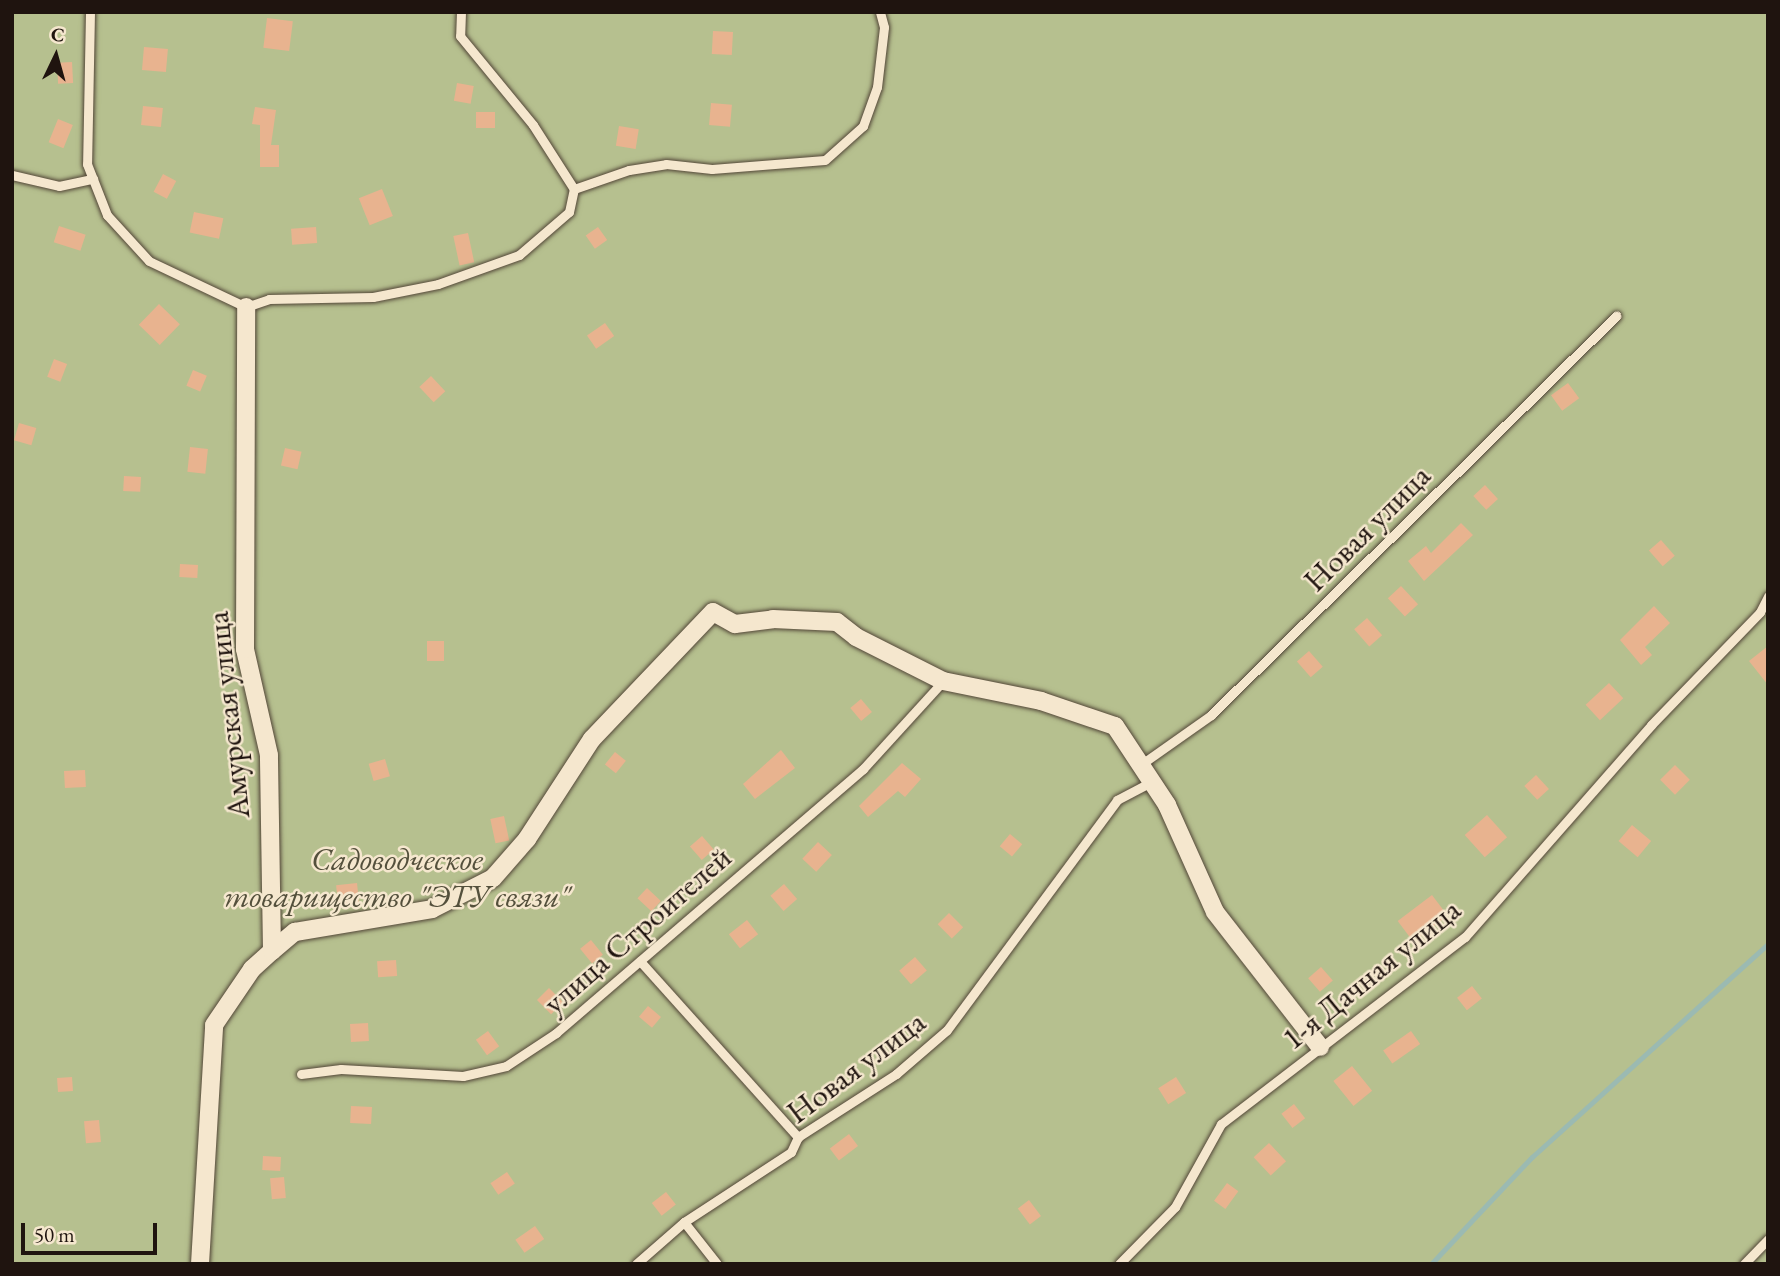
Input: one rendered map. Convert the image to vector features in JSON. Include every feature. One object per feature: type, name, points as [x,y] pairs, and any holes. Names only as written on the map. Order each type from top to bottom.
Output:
[{"type":"street","name":"Амурская улица","points":[[246,307],[245,649],[269,755],[272,951]]},
{"type":"street","points":[[200,1264],[215,1025],[252,969],[295,932],[432,909],[493,878],[527,839],[592,739],[713,612],[735,624],[773,619],[836,622],[856,637],[943,681],[1095,716],[1115,726],[1153,780],[1215,912],[1320,1046]]},
{"type":"lane","points":[[90,12],[87,164],[107,215],[149,261],[246,307],[269,299],[373,297],[450,280],[519,255],[569,212],[574,189],[533,125],[460,36],[461,12]]},
{"type":"lane","points":[[574,189],[629,170],[666,164],[712,169],[825,160],[863,126],[877,87],[884,27],[880,12]]},
{"type":"lane","points":[[12,175],[59,187],[93,179]]},
{"type":"lane","name":"Новая улица","points":[[1143,763],[1211,715],[1616,316]]},
{"type":"lane","name":"1-я Дачная улица","points":[[1119,1264],[1175,1207],[1221,1124],[1465,937],[1651,725],[1760,612],[1768,596]]},
{"type":"lane","name":"улица Строителей","points":[[301,1074],[341,1069],[463,1076],[506,1066],[556,1033],[863,769],[943,681]]},
{"type":"lane","name":"Новая улица","points":[[636,1264],[684,1222],[791,1152],[798,1137],[895,1074],[947,1030],[1117,800],[1153,780]]},
{"type":"lane","points":[[640,961],[798,1137]]},
{"type":"lane","points":[[684,1222],[717,1264]]},
{"type":"lane","points":[[1744,1264],[1768,1239]]},
{"type":"green space","name":"Садоводческое товарищество \"ЭТУ связи\"","points":[[12,12],[1768,12],[1768,1264],[12,1264]]},
{"type":"building","points":[[267,18],[293,21],[289,51],[263,48]]},
{"type":"building","points":[[713,31],[733,32],[732,55],[712,54]]},
{"type":"building","points":[[144,47],[168,49],[166,72],[142,70]]},
{"type":"building","points":[[72,62],[73,83],[58,84],[57,63]]},
{"type":"building","points":[[457,83],[474,86],[471,104],[454,101]]},
{"type":"building","points":[[711,103],[732,105],[730,127],[709,125]]},
{"type":"building","points":[[143,106],[163,108],[161,127],[141,125]]},
{"type":"building","points":[[255,107],[276,110],[271,145],[279,145],[279,167],[260,167],[260,125],[252,124]]},
{"type":"building","points":[[476,112],[495,112],[495,128],[476,128]]},
{"type":"building","points":[[58,119],[73,125],[63,148],[49,142]]},
{"type":"building","points":[[619,126],[639,129],[636,149],[616,146]]},
{"type":"building","points":[[163,174],[176,181],[167,199],[154,192]]},
{"type":"building","points":[[382,189],[393,216],[370,225],[359,198]]},
{"type":"building","points":[[194,212],[223,218],[219,239],[190,233]]},
{"type":"building","points":[[59,226],[86,235],[80,251],[54,242]]},
{"type":"building","points":[[316,227],[317,243],[292,245],[291,229]]},
{"type":"building","points":[[598,227],[607,240],[595,249],[586,236]]},
{"type":"building","points":[[468,233],[474,262],[460,265],[453,236]]},
{"type":"building","points":[[159,304],[180,324],[160,345],[139,325]]},
{"type":"building","points":[[605,323],[614,336],[596,349],[587,336]]},
{"type":"building","points":[[54,359],[67,364],[60,382],[47,377]]},
{"type":"building","points":[[193,370],[207,376],[200,392],[186,386]]},
{"type":"building","points":[[431,376],[445,391],[434,402],[419,387]]},
{"type":"building","points":[[1568,383],[1579,398],[1562,411],[1551,395]]},
{"type":"building","points":[[19,423],[36,428],[31,445],[14,440]]},
{"type":"building","points":[[190,447],[208,449],[205,474],[187,472]]},
{"type":"building","points":[[285,448],[302,452],[298,469],[281,466]]},
{"type":"building","points":[[124,476],[141,477],[140,492],[123,491]]},
{"type":"building","points":[[1485,485],[1498,499],[1486,510],[1473,496]]},
{"type":"building","points":[[1461,523],[1473,535],[1424,581],[1408,561],[1426,546],[1431,553]]},
{"type":"building","points":[[1661,540],[1675,556],[1663,566],[1649,550]]},
{"type":"building","points":[[180,564],[198,565],[197,578],[179,577]]},
{"type":"building","points":[[1401,586],[1418,604],[1405,617],[1388,598]]},
{"type":"building","points":[[1654,606],[1670,623],[1645,647],[1652,655],[1641,665],[1620,640]]},
{"type":"building","points":[[1367,618],[1382,635],[1369,647],[1354,629]]},
{"type":"building","points":[[427,641],[444,641],[444,661],[427,661]]},
{"type":"building","points":[[1768,646],[1768,685],[1749,661]]},
{"type":"building","points":[[1309,651],[1323,667],[1311,677],[1297,661]]},
{"type":"building","points":[[1609,683],[1623,698],[1600,720],[1586,705]]},
{"type":"building","points":[[861,699],[872,712],[861,721],[850,708]]},
{"type":"building","points":[[781,750],[795,768],[755,799],[743,784]]},
{"type":"building","points":[[615,752],[626,761],[616,773],[605,764]]},
{"type":"building","points":[[385,759],[390,776],[374,781],[369,764]]},
{"type":"building","points":[[902,763],[921,779],[905,797],[898,791],[868,817],[859,806]]},
{"type":"building","points":[[1675,765],[1690,780],[1675,795],[1660,780]]},
{"type":"building","points":[[85,770],[86,787],[65,788],[64,771]]},
{"type":"building","points":[[1536,775],[1549,789],[1537,800],[1524,786]]},
{"type":"building","points":[[1487,815],[1507,837],[1485,857],[1465,835]]},
{"type":"building","points":[[504,816],[509,840],[496,843],[490,819]]},
{"type":"building","points":[[1632,825],[1651,841],[1638,857],[1619,841]]},
{"type":"building","points":[[1010,834],[1022,844],[1012,857],[1000,846]]},
{"type":"building","points":[[702,836],[714,850],[702,860],[690,846]]},
{"type":"building","points":[[818,842],[832,855],[816,872],[802,859]]},
{"type":"building","points":[[357,883],[359,902],[338,904],[336,885]]},
{"type":"building","points":[[784,884],[797,899],[784,911],[770,896]]},
{"type":"building","points":[[647,888],[661,901],[651,911],[637,898]]},
{"type":"building","points":[[1432,895],[1448,916],[1413,942],[1398,921]]},
{"type":"building","points":[[949,913],[963,927],[952,938],[938,924]]},
{"type":"building","points":[[747,920],[758,934],[740,948],[729,934]]},
{"type":"building","points":[[591,940],[603,955],[592,964],[580,949]]},
{"type":"building","points":[[915,957],[927,971],[911,984],[899,971]]},
{"type":"building","points":[[396,960],[397,976],[378,977],[377,961]]},
{"type":"building","points":[[1321,967],[1333,981],[1320,992],[1308,978]]},
{"type":"building","points":[[1472,986],[1482,999],[1467,1010],[1457,998]]},
{"type":"building","points":[[549,988],[563,1002],[551,1014],[537,1000]]},
{"type":"building","points":[[648,1006],[661,1017],[652,1028],[639,1017]]},
{"type":"building","points":[[368,1023],[369,1041],[351,1042],[350,1024]]},
{"type":"building","points":[[488,1031],[499,1046],[487,1055],[476,1040]]},
{"type":"building","points":[[1411,1031],[1420,1044],[1392,1064],[1383,1051]]},
{"type":"building","points":[[1352,1066],[1372,1091],[1353,1106],[1333,1081]]},
{"type":"building","points":[[72,1077],[73,1091],[58,1092],[57,1078]]},
{"type":"building","points":[[1176,1077],[1186,1093],[1168,1104],[1158,1088]]},
{"type":"building","points":[[1294,1104],[1305,1118],[1292,1128],[1281,1114]]},
{"type":"building","points":[[351,1106],[372,1107],[371,1124],[350,1123]]},
{"type":"building","points":[[99,1120],[101,1142],[86,1143],[84,1121]]},
{"type":"building","points":[[849,1134],[858,1146],[839,1160],[830,1148]]},
{"type":"building","points":[[1269,1143],[1286,1161],[1271,1176],[1254,1157]]},
{"type":"building","points":[[263,1156],[281,1157],[280,1171],[262,1170]]},
{"type":"building","points":[[507,1172],[515,1184],[498,1195],[490,1183]]},
{"type":"building","points":[[284,1177],[286,1198],[272,1199],[270,1178]]},
{"type":"building","points":[[1227,1183],[1238,1191],[1225,1209],[1214,1201]]},
{"type":"building","points":[[666,1192],[676,1205],[662,1216],[652,1203]]},
{"type":"building","points":[[1029,1200],[1041,1216],[1030,1224],[1018,1208]]},
{"type":"building","points":[[535,1226],[544,1239],[525,1253],[515,1240]]},
{"type":"waterway","points":[[1431,1264],[1532,1157],[1768,944]]}]
